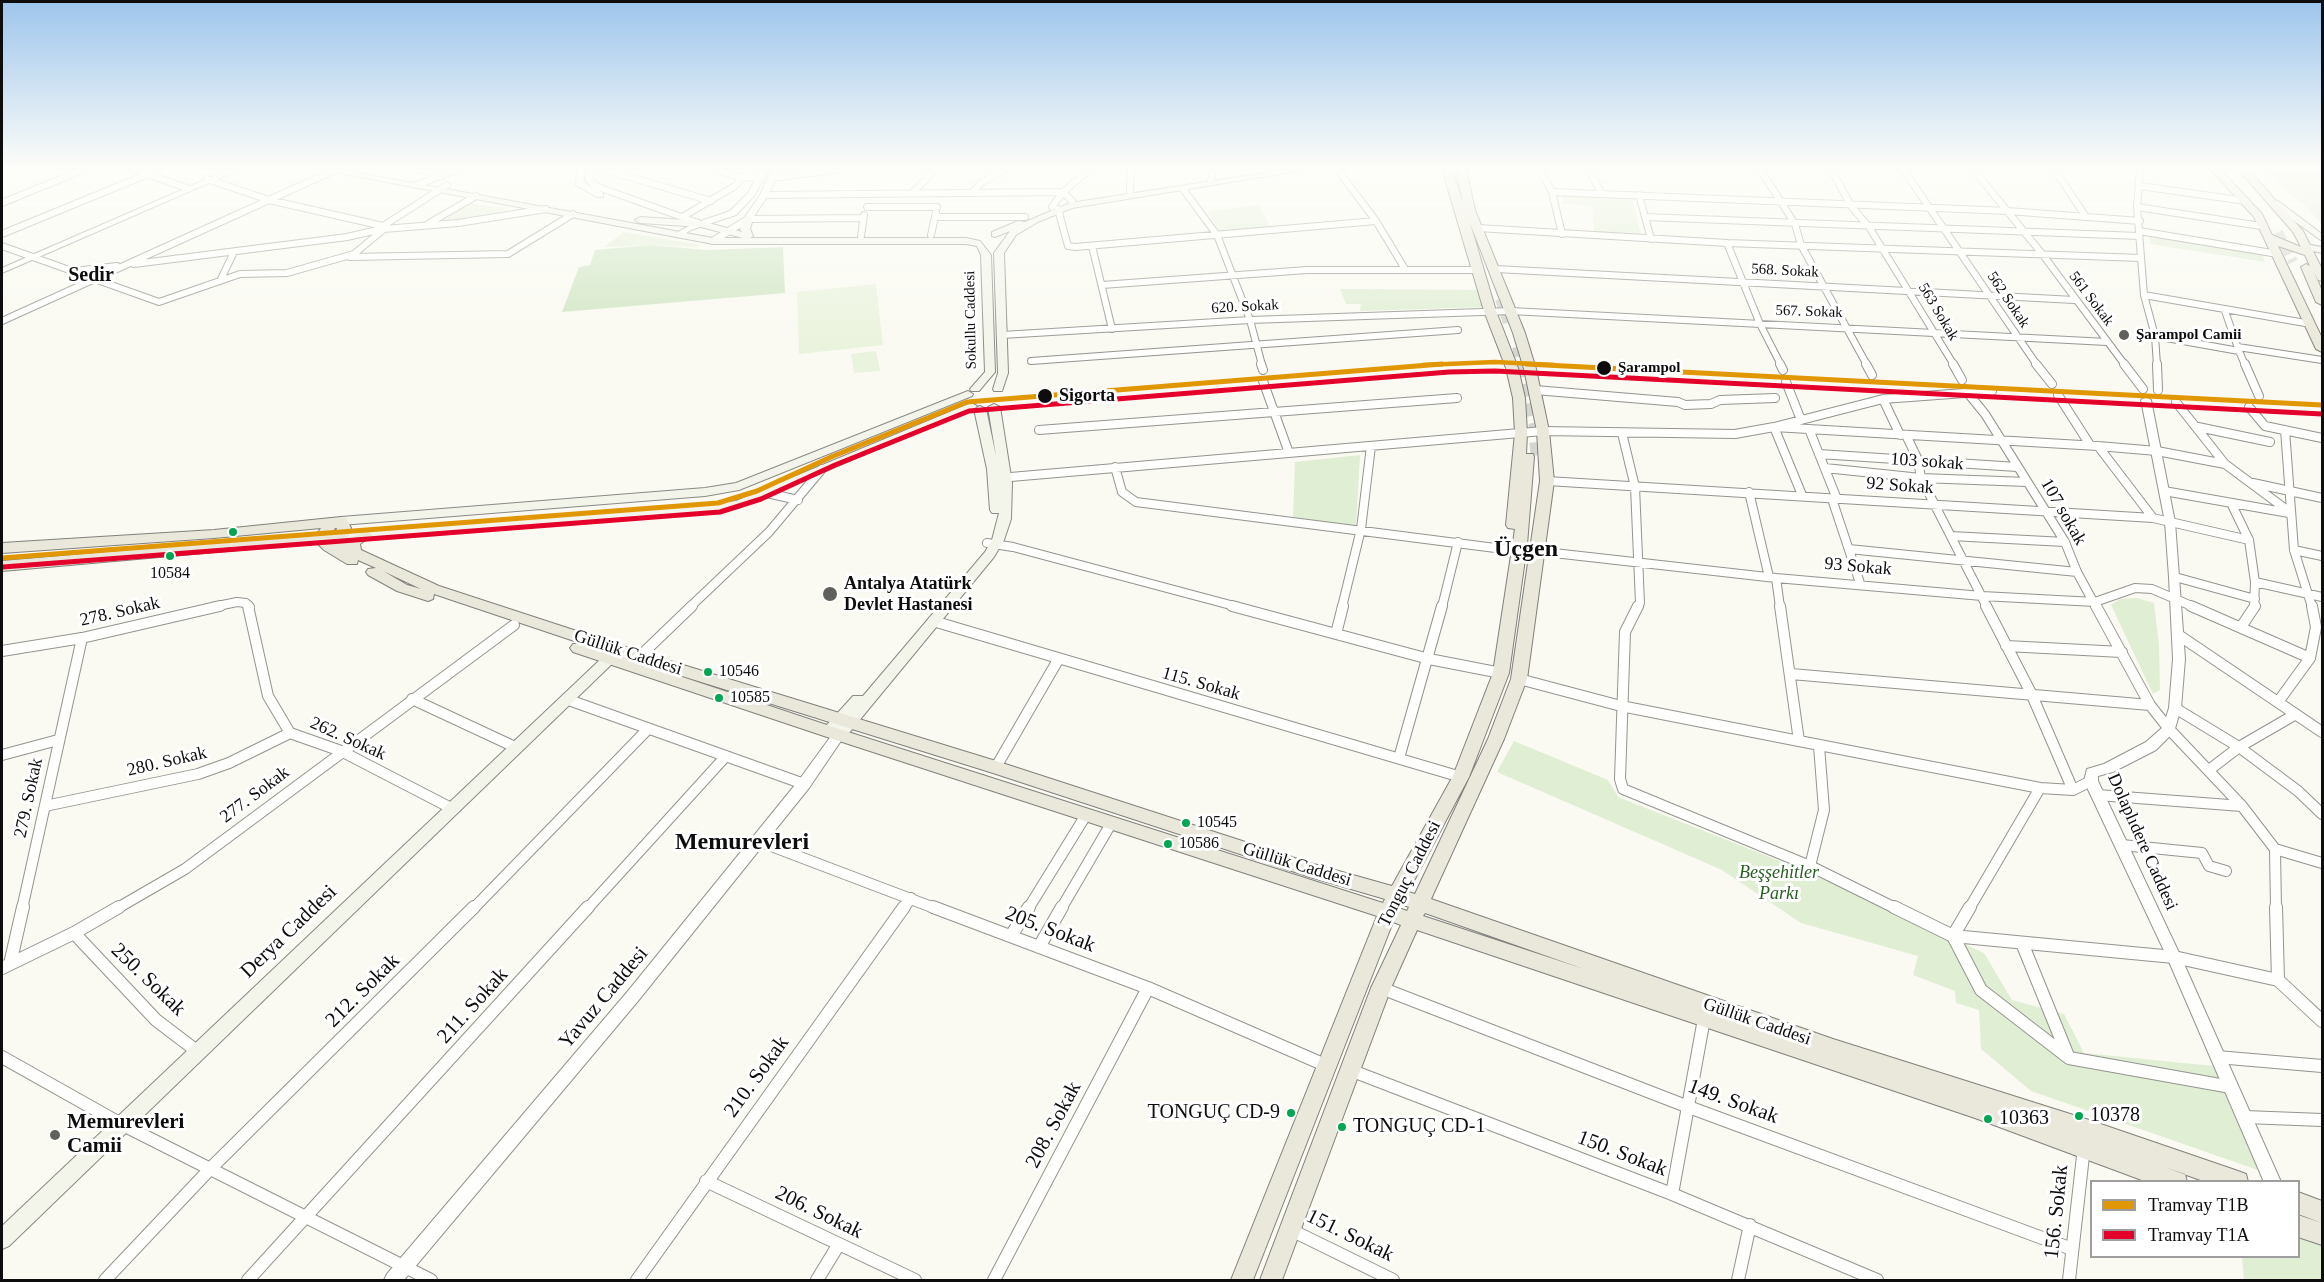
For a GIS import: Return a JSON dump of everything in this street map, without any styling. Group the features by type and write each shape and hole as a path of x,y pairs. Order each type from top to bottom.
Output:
{"main road":[{"path":"643,229 713,241 966,241 991,248 1005,243 1022,229"},
{"path":"717,229 748,236 984,235 996,234 1008,229"},
{"path":"745,229 748,236"},
{"path":"1469,229 1478,270 1495,303"},
{"path":"1471,229 1495,303"},
{"path":"2267,229 2292,249"},
{"path":"2268,229 2278,254 2317,325"},
{"path":"2269,232 2289,241 2295,241 2295,234 2290,229"},
{"path":"2292,229 2307,250 2322,302"},
{"path":"2310,229 2322,238"},
{"path":"1476,230 1496,268 1514,347"},
{"path":"1476,230 1512,368 1521,416 1521,433 1547,481 1535,556"},
{"path":"996,234 1005,237 1005,243"},
{"path":"979,245 979,238 984,235"},
{"name":"Sokullu Caddesi","path":"840,727 933,621 992,543 1005,519 1000,478 1000,399 1003,373 999,253 1005,243"},
{"name":"Sokullu Caddesi","path":"979,245 986,255 990,372 973,399 1000,478"},
{"path":"2278,254 2292,249 2322,250"},
{"path":"2311,261 2322,278"},
{"path":"2311,261 2317,325 2322,349"},
{"path":"1507,319 1535,390 1543,431 1532,456"},
{"path":"2,566 321,538 703,509 738,504 822,469 973,399 987,387 1000,399"},
{"path":"2,548 214,534 341,521 705,492 739,486 973,399 1000,399"},
{"name":"Tonguç Caddesi","path":"1270,1281 1381,988 1496,739 1519,679 1535,556 1529,547 1532,456"},
{"name":"Tonguç Caddesi","path":"1242,1281 1325,1065 1392,904 1461,777 1501,674 1514,556 1532,456"},
{"path":"341,521 344,528 341,537 349,555"},
{"path":"321,538 330,525 341,521"},
{"path":"349,555 354,541 366,535"},
{"path":"321,538 349,555"},
{"name":"Sokullu Caddesi","path":"840,727 978,557 992,543"},
{"path":"237,545 244,551 312,548 349,555"},
{"name":"Güllük Caddesi","path":"349,555 402,588 609,659 840,727 996,767 1310,870 1416,914 1704,1019 1976,1108 2172,1180"},
{"name":"Güllük Caddesi","path":"349,555 434,589 639,657 1086,814 1392,904"},
{"name":"Derya Caddesi","path":"2,1239 609,659"},
{"name":"Güllük Caddesi","path":"1416,914 2086,1129 2232,1180"},
{"path":"2300,1204 2322,1212"},
{"path":"2300,1227 2322,1234"}],"street":[{"path":"2,269 94,229"},
{"path":"2,321 206,229"},
{"path":"71,271 347,237 377,229"},
{"path":"2,246 159,302 240,274 287,273 354,254 382,229"},
{"path":"344,257 508,254 549,229"},
{"path":"658,232 661,229"},
{"path":"682,236 684,230 687,229"},
{"path":"713,241 732,229"},
{"path":"861,236 862,229"},
{"path":"931,235 932,229"},
{"path":"1062,229 1068,246 1092,246 1287,229"},
{"path":"1212,229 1217,235 1250,320 1263,370"},
{"path":"1381,229 1405,269"},
{"path":"1561,229 1562,234"},
{"path":"1648,229 1651,239"},
{"path":"1796,229 1801,246 1872,375"},
{"name":"563 Sokak","path":"1871,229 1935,331 1962,380"},
{"path":"1923,229 2139,234 2278,254"},
{"name":"561 Sokak","path":"2022,229 2144,395"},
{"path":"2139,229 2144,295 2155,336 2158,390"},
{"path":"2252,229 2269,232"},
{"path":"1476,230 1727,243 2141,258"},
{"name":"562 Sokak","path":"1945,230 2017,339 2052,384"},
{"path":"1727,243 1760,324 1783,370"},
{"path":"1092,246 1112,329"},
{"path":"220,281 234,252"},
{"name":"568. Sokak","path":"1496,268 1824,287 1908,289 2074,300"},
{"path":"1102,285 1232,274 1405,269 1478,270"},
{"path":"2144,295 2225,311 2317,325"},
{"name":"620. Sokak","path":"1002,335 1495,303 1507,319"},
{"path":"2225,311 2238,349 2259,396"},
{"name":"567. Sokak","path":"1507,319 1847,326 2017,339 2107,342"},
{"path":"1031,361 1458,330"},
{"path":"2155,336 2322,360"},
{"path":"1263,381 1289,453"},
{"path":"1786,382 1801,420"},
{"path":"1535,390 1678,402 1685,405 1711,404 1720,400 1775,399"},
{"path":"1000,478 1543,431 1735,434 1774,427 1883,399 1992,391"},
{"name":"107 sokak","path":"1967,393 1985,414 2065,542 2077,572 2150,705 2169,729 2242,806 2275,849"},
{"path":"2058,395 2094,446 2154,518"},
{"path":"2144,395 2170,522 2175,577 2174,597 2179,659 2175,708 2169,729"},
{"path":"1039,430 1275,414 1457,398"},
{"path":"1883,399 1918,460 1921,478 2031,693 2073,789"},
{"path":"2175,402 2198,427 2225,464 2291,513"},
{"path":"2249,407 2265,426 2322,438"},
{"path":"1774,427 2157,451 2225,464"},
{"path":"1774,427 1802,495"},
{"path":"2198,427 2270,442"},
{"path":"1809,429 1825,468 1860,583"},
{"path":"2278,702 2310,658 2316,627 2309,594 2294,549 2285,430"},
{"path":"1622,433 1635,487 1640,563 1640,603 1625,632 1620,779 1623,789 1810,866 1953,936 2174,957 2278,980 2322,1021"},
{"path":"1336,634 1361,530 1371,446"},
{"path":"1819,454 2017,467"},
{"path":"1115,467 1122,492 1136,502 1458,542 1514,556"},
{"name":"103 sokak","path":"1825,468 1921,478 2027,483"},
{"path":"639,657 770,532 822,469"},
{"name":"92 Sokak","path":"1547,481 2154,518 2249,540"},
{"path":"2247,482 2322,498"},
{"path":"2164,491 2232,505 2291,513"},
{"path":"1749,492 1773,577 1791,674 1799,741"},
{"path":"767,493 798,500"},
{"path":"2232,505 2249,540 2255,582 2255,606 2241,627"},
{"path":"1951,536 2065,542"},
{"path":"1399,758 1429,659 1458,542"},
{"path":"992,543 1429,659 1501,674"},
{"path":"1849,549 2077,572"},
{"path":"2294,549 2322,556"},
{"name":"93 Sokak","path":"1535,556 1640,563 1982,596 2095,602 2135,588 2152,589 2310,658"},
{"path":"2175,577 2255,599"},
{"path":"2255,582 2322,597"},
{"name":"278. Sokak","path":"2,651 82,638 237,602 246,603"},
{"name":"262. Sokak","path":"246,603 250,608 268,696 290,733 341,751 451,808"},
{"name":"115. Sokak","path":"933,621 1058,660 1461,777"},
{"name":"277. Sokak","path":"6,966 74,933 185,869 341,751 514,625"},
{"path":"2177,634 2322,732"},
{"name":"279. Sokak","path":"6,966 45,806 82,638"},
{"path":"2006,646 2122,652"},
{"path":"996,767 1058,660"},
{"path":"1791,674 2150,705"},
{"path":"1519,679 1621,706 2040,788 2073,789 2091,782"},
{"path":"412,699 515,747"},
{"path":"566,699 804,784"},
{"path":"2175,708 2239,747 2298,791 2322,814"},
{"path":"2209,770 2239,747 2296,714"},
{"name":"Yavuz Caddesi","path":"393,1281 633,996 804,784 840,727"},
{"name":"212. Sokak","path":"105,1281 211,1168 520,862 648,729"},
{"name":"Dolaplıdere Caddesi","path":"2169,729 2151,746 2108,768 2092,773 2091,782 2174,957 2272,1180"},
{"name":"280. Sokak","path":"45,806 198,774 229,763 290,733"},
{"path":"2,755 58,740"},
{"path":"1810,866 1824,810 1819,746"},
{"name":"211. Sokak","path":"248,1281 726,756"},
{"path":"1953,936 2040,788"},
{"path":"2098,795 2242,806"},
{"path":"1011,936 1086,814"},
{"path":"1039,947 1112,822"},
{"name":"205. Sokak","path":"758,841 1148,988 1325,1065"},
{"path":"2122,845 2202,853 2209,866 2226,871"},
{"path":"2278,980 2275,849 2322,863"},
{"name":"210. Sokak","path":"637,1281 706,1180 910,898"},
{"name":"250. Sokak","path":"74,933 156,1020 198,1052"},
{"path":"1953,936 1981,990 2069,1058 2231,1087"},
{"path":"2022,943 2069,1058"},
{"name":"208. Sokak","path":"994,1281 1148,988"},
{"name":"149. Sokak","path":"1381,988 1686,1106 2072,1249"},
{"path":"1672,1194 1686,1106 1704,1019"},
{"path":"2,1056 121,1124 431,1281"},
{"path":"2217,1057 2322,1066"},
{"name":"150. Sokak","path":"1350,1071 1750,1225 1877,1281"},
{"path":"2245,1117 2322,1120"},
{"name":"156. Sokak","path":"2069,1281 2084,1148"},
{"name":"206. Sokak","path":"706,1180 915,1281"},
{"path":"1738,1281 1750,1225"},
{"name":"151. Sokak","path":"1289,1229 1393,1281"},
{"path":"817,1281 839,1244"}],"green space":[{"path":"1218,229 1263,229 1221,233"},
{"path":"1594,229 1640,229 1641,234 1594,232"},
{"path":"624,232 701,245 697,247 650,245 604,247"},
{"path":"2149,235 2262,253 2265,262 2150,244"},
{"path":"650,245 707,250 783,247 785,293 562,312 579,267 590,265 595,250"},
{"path":"876,284 883,345 799,354 797,292"},
{"path":"1340,289 1481,290 1487,307 1360,311 1361,304 1346,304"},
{"path":"876,351 880,371 854,373 851,354"},
{"path":"1360,455 1356,526 1293,517 1295,462"},
{"path":"2137,598 2154,603 2159,645 2160,690 2153,694 2111,605 2120,599"},
{"name":"Beşşehitler Parkı","path":"1514,741 1608,780 1618,797 1805,871 1984,953 2012,1000 2064,1014 2084,1053 2213,1066 2258,1170 2031,1091 1981,1049 1979,1010 1956,1003 1955,991 1913,975 1918,956 1801,923 1722,870 1497,772"},
{"path":"2300,1237 2322,1246 2322,1280 2244,1280 2242,1258 2300,1258"}],"tunnel":[{"path":"2278,232 2293,262"},
{"path":"1500,299 1508,323"},
{"path":"1517,347 1521,365"},
{"path":"1521,364 1535,424 1537,458"}],"tram line":[{"name":"T1B","path":"2,558 718,503 757,491 831,457 967,402 1449,363 1495,362 2322,405"},
{"name":"T1A","path":"3,567 720,512 761,499 835,465 969,411 1449,372 1495,371 2322,414"}],"place":[{"name":"Şarampol Camii","path":"2124,335"},
{"name":"Şarampol","path":"1604,368"},
{"name":"Sigorta","path":"1045,396"},
{"name":"10584","path":"170,556"},
{"name":"Antalya Atatürk Devlet Hastanesi","path":"830,594"},
{"name":"10546","path":"708,672"},
{"name":"10585","path":"719,698"},
{"name":"10545","path":"1186,823"},
{"name":"10586","path":"1168,844"},
{"name":"TONGUÇ CD-9","path":"1291,1113"},
{"name":"10378","path":"2079,1116"},
{"name":"10363","path":"1988,1119"},
{"name":"TONGUÇ CD-1","path":"1342,1127"},
{"name":"Memurevleri Camii","path":"55,1135"}],"district":[{"name":"Sedir","path":"91,276"},
{"name":"Üçgen","path":"1526,550"},
{"name":"Memurevleri","path":"742,843"}]}
